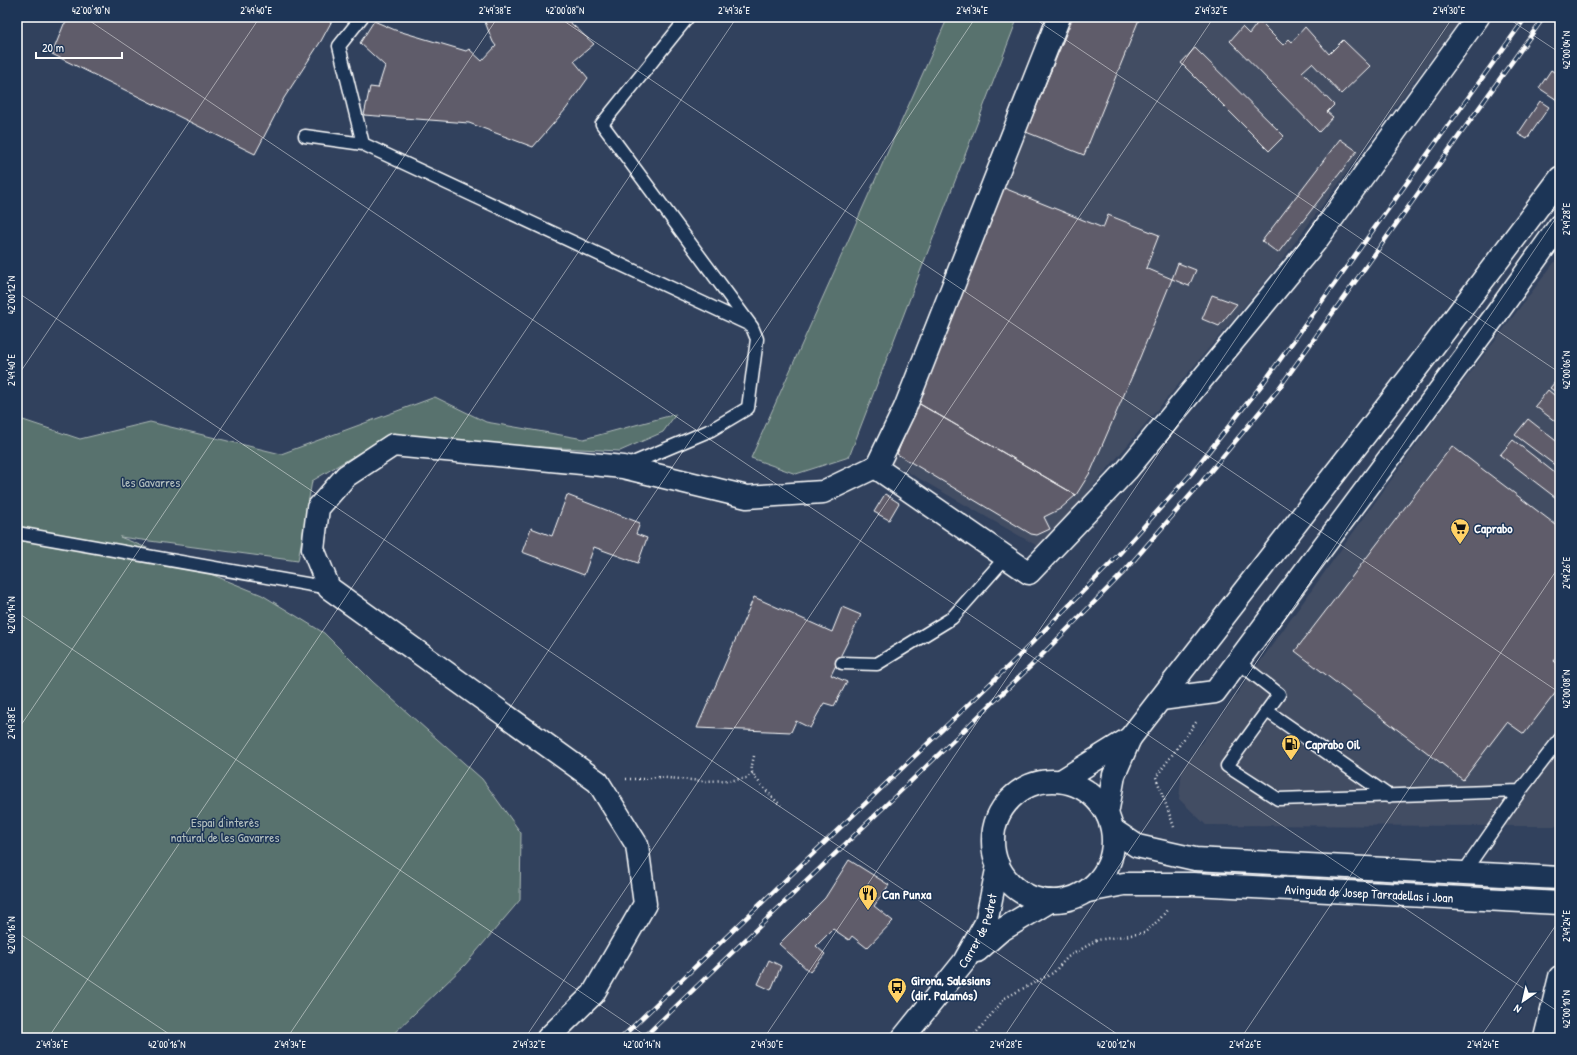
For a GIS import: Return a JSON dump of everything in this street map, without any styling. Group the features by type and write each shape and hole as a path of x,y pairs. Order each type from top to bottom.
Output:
{"street":[{"path":"548,1038 592,994 645,904 637,846 598,782 329,588 313,549 318,508 346,476 393,445 623,467 747,497 823,492 877,466 905,408 1059,17"},
{"path":"877,466 881,471 1029,573 1127,470 1316,241 1478,17"},
{"path":"1110,822 1097,800 1090,793 1076,785 1061,781 1050,781 1030,785 1012,797 1005,805 997,819 993,834 993,845 998,865 1007,879 1019,890 1034,898 1050,901 1070,899 1088,891 1098,882 1106,870 1111,858 1113,844 1110,822 1114,775 1130,738 1418,366 1560,178"},
{"path":"1161,699 1215,692 1560,225"},
{"path":"1061,781 1130,738"},
{"name":"Avinguda de Josep Tarradellas i Joan","path":"1110,822 1137,846 1195,859 1560,878"},
{"name":"Carrer de Pedret","path":"964,962 986,923 998,865"},
{"name":"Avinguda de Josep Tarradellas i Joan","path":"1088,891 1124,884 1193,884 1560,903"},
{"name":"Carrer de Pedret","path":"964,962 1000,931 1050,901"},
{"path":"903,1038 964,962"},
{"path":"1545,1038 1560,977"}],"lane":[{"path":"362,17 339,46 363,144"},
{"path":"623,467 711,430 748,408 757,339 752,327 602,124 688,17"},
{"path":"305,136 363,144 746,322 752,327"},
{"path":"17,533 329,588"},
{"path":"842,663 877,664 952,618 1006,557"},
{"path":"1238,662 1279,694 1227,766 1278,799 1520,790"},
{"path":"1267,711 1389,796"},
{"path":"1463,873 1520,790 1560,739"}],"path":[{"path":"1180,855 1182,848 1156,777 1197,721"},
{"path":"754,756 752,769 753,773 767,792 781,805"},
{"path":"598,782 613,778 646,779 656,777 703,781 734,780 747,778 753,773"},
{"path":"972,1038 1005,998 1053,973 1068,957 1097,940 1144,933 1160,919 1179,894 1179,885"}],"shaded area":[{"path":"1069,17 1462,17 1273,272 1041,548 890,462"},
{"path":"1560,255 1560,826 1206,825 1179,799 1182,770 1438,415"}],"green space":[{"path":"948,17 1018,17 849,457 796,474 751,458"},
{"name":"Espai d'interès natural de les Gavarres","path":"435,397 486,422 584,439 676,414 663,432 620,451 382,439 312,481 298,561 120,537 262,595 324,633 373,682 482,779 521,833 520,900 465,965 389,1038 17,1038 17,418 80,439 150,422 281,454"}],"building":[{"path":"74,17 334,17 321,41 284,98 255,154 52,54 64,24"},
{"path":"483,17 564,17 594,44 574,61 588,78 566,109 533,147 469,123 364,115 370,87 378,88 385,66 360,43 374,21 395,30 466,51 469,49 482,61 496,46"},
{"path":"1073,17 1140,17 1084,155 1026,132"},
{"path":"1259,21 1283,45 1289,39 1292,42 1305,27 1329,54 1343,40 1370,66 1341,94 1312,63 1302,72 1334,105 1327,112 1333,117 1319,132 1230,41 1242,27 1249,34"},
{"path":"1195,48 1284,136 1269,151 1181,63"},
{"path":"1551,70 1560,76 1560,102 1539,88"},
{"path":"1540,101 1549,107 1527,139 1518,134"},
{"path":"1340,139 1357,151 1278,253 1262,241"},
{"path":"1004,188 1103,228 1108,215 1159,235 1146,268 1172,279 1091,471 1076,495 918,403"},
{"path":"1178,263 1196,270 1189,286 1172,279"},
{"path":"1212,295 1237,304 1219,326 1202,319"},
{"path":"1560,376 1560,395 1550,388"},
{"path":"1548,390 1560,400 1560,425 1535,406"},
{"path":"918,403 1076,495 1060,509 1044,517 1050,529 1037,535 1031,534 897,454"},
{"path":"1528,419 1560,444 1560,469 1515,435"},
{"path":"1513,440 1560,477 1560,501 1500,455"},
{"path":"1452,446 1560,528 1560,653 1554,661 1560,666 1560,687 1524,734 1507,722 1463,780 1295,651"},
{"path":"885,494 899,503 889,520 874,512"},
{"path":"567,495 640,523 636,534 647,538 638,563 594,547 584,575 522,552 531,528 552,536"},
{"path":"754,597 832,632 842,607 861,615 831,675 847,682 834,706 824,703 810,728 796,721 791,732 697,728"},
{"path":"849,860 889,885 874,906 893,921 867,948 852,936 849,940 833,929 816,946 825,954 810,972 779,944 825,898"},
{"path":"769,960 781,966 771,990 758,984"}],"railway":[{"path":"621,1038 1019,656 1111,563 1190,475 1264,382 1526,17"},
{"path":"643,1038 1030,667 1122,574 1200,484 1277,391 1544,17"}],"place":[{"name":"Caprabo","path":"1460,545"},
{"name":"Caprabo Oil","path":"1291,761"},
{"name":"Can Punxa","path":"868,911"},
{"name":"Girona, Salesians (dir. Palamós)","path":"897,1004"}],"park label":[{"name":"les Gavarres","path":"151,482"}]}
